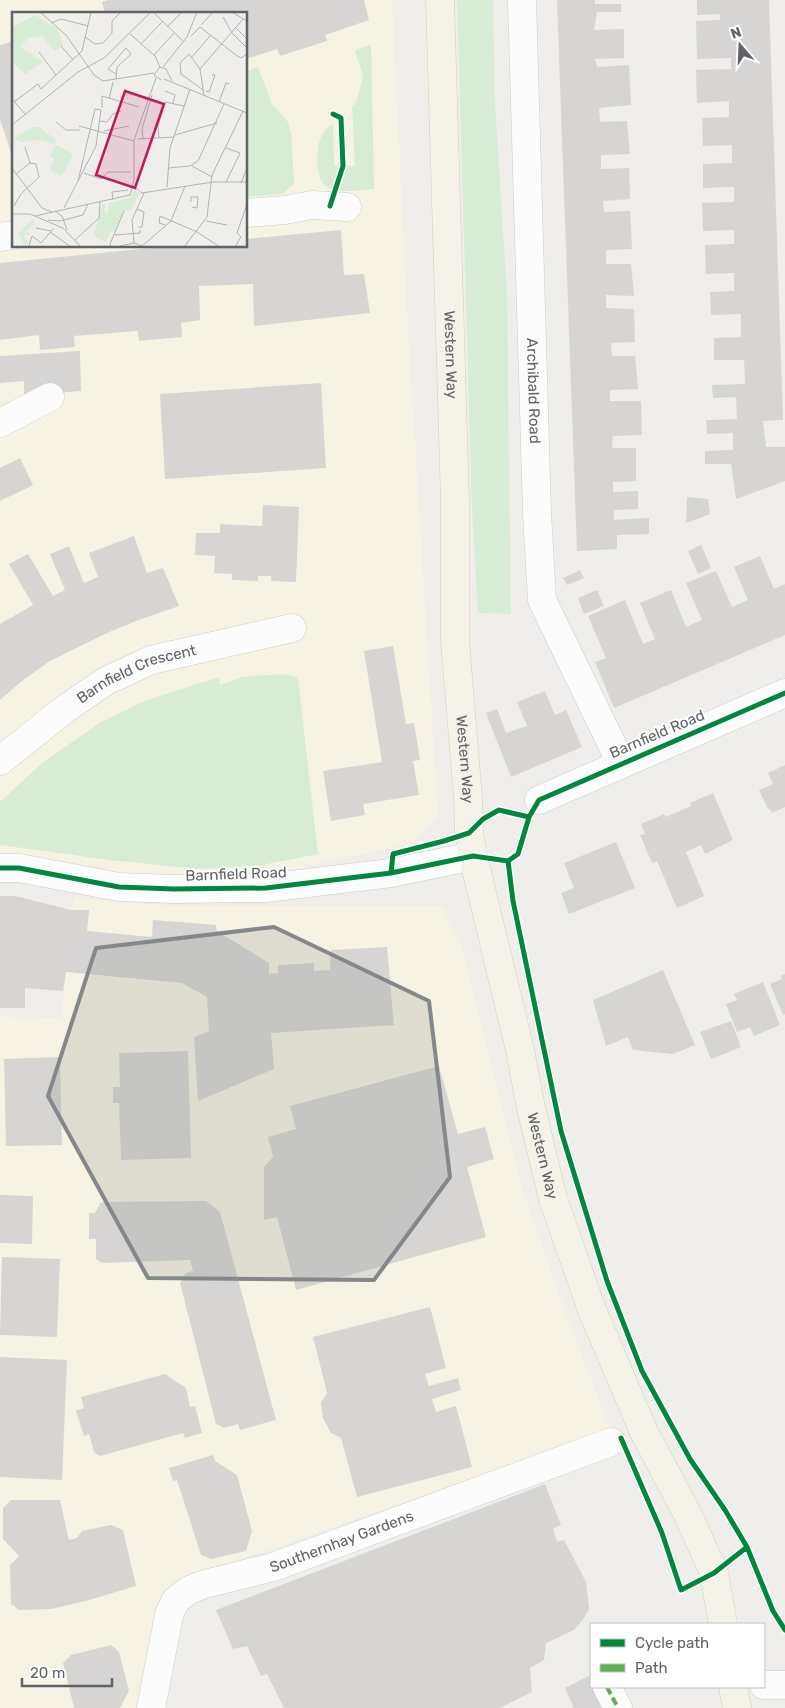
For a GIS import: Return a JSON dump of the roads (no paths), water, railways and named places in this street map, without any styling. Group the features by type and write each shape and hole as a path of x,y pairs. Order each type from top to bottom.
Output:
{"main road":[{"name":"Western Way","path":"440,0 454,464 455,641 472,856 520,1050 531,1108 553,1199 592,1310 644,1432 688,1515 714,1573 722,1623"}],"street":[{"name":"Archibald Road","path":"522,0 537,513 542,600 620,763"},
{"path":"248,213 285,210 312,204 348,207"},
{"path":"0,423 50,397"},
{"name":"Barnfield Crescent","path":"0,761 66,709 106,681 151,660 292,628"},
{"name":"Barnfield Road","path":"539,800 620,763 785,694"},
{"name":"Barnfield Road","path":"0,868 20,868 119,887 174,889 266,888 391,873 472,856"},
{"name":"Southernhay Gardens","path":"151,1708 169,1615 175,1601 189,1590 205,1584 273,1567 611,1442"},
{"path":"765,1685 785,1685"},
{"path":"608,1688 618,1708"}]}
